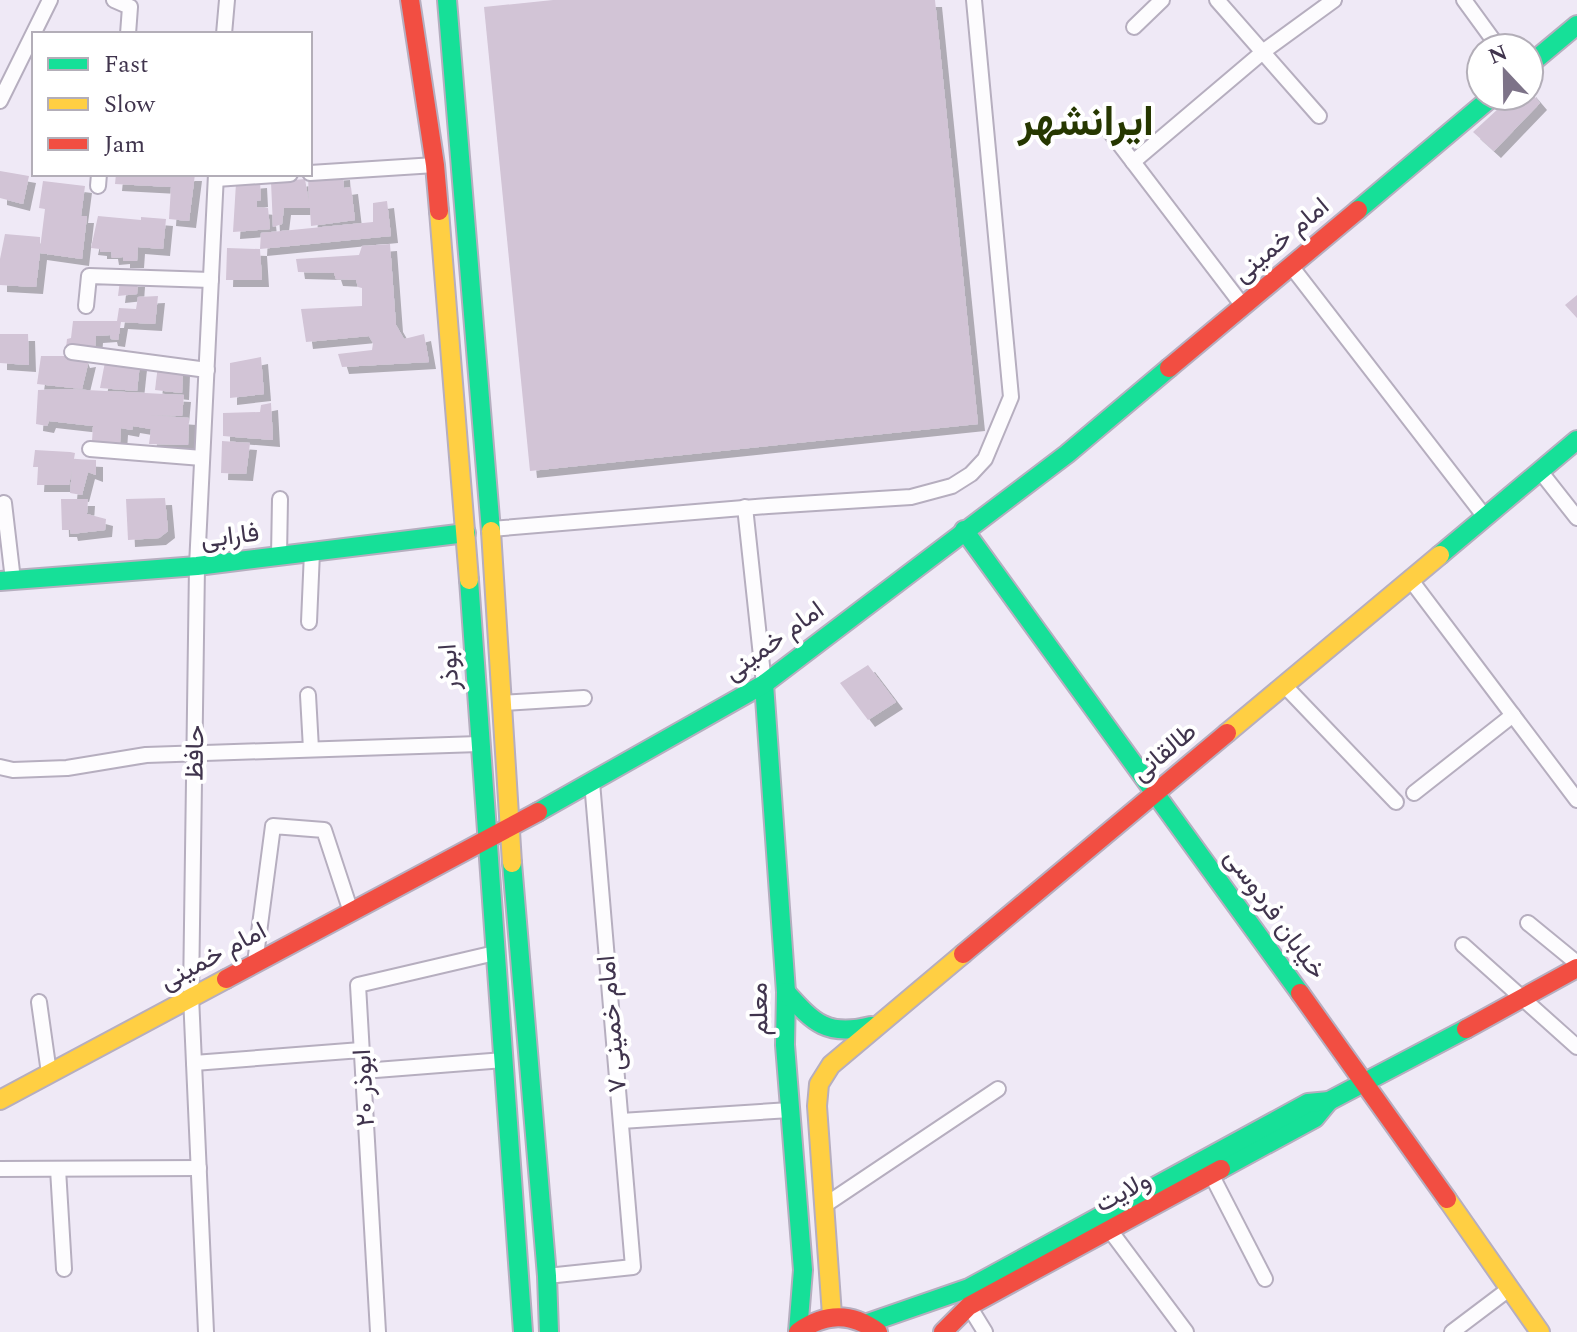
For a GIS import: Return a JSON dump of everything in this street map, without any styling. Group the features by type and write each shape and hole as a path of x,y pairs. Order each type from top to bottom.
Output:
{"main road":[{"name":"ابوذر","path":"410,0 435,165 466,533 523,1332"},
{"name":"ابوذر","path":"447,0 491,529 509,828 547,1276 549,1332"},
{"path":"1545,52 1577,25"},
{"name":"امام خمینی","path":"0,1100 486,841 764,684 1067,454 1474,112"},
{"name":"طالقانی","path":"825,1205 818,1122 819,1084 831,1065 1577,440"},
{"name":"خیابان فردوسی","path":"964,530 1366,1083 1540,1332"},
{"name":"فارابی","path":"7,581 197,566 466,533"},
{"name":"معلم","path":"764,684 786,992 785,1045 803,1270 798,1332"},
{"name":"ولایت","path":"943,1332 969,1297 1308,1103 1329,1101 1366,1083 1577,966"},
{"path":"786,992 813,1021 830,1030 847,1034 878,1024"},
{"name":"ولایت","path":"969,1297 1109,1229 1315,1118 1329,1101"},
{"path":"825,1205 832,1315"},
{"path":"798,1332 811,1321 832,1315 852,1316 873,1328 969,1297"}],"street":[{"path":"34,32 50,0"},
{"path":"114,0 130,7 128,32"},
{"path":"224,32 227,0"},
{"path":"491,529 745,507 911,497 952,486 971,474 985,459 1011,397 974,0"},
{"path":"1134,27 1162,0"},
{"path":"1217,0 1319,116"},
{"path":"1133,162 1264,51 1334,0"},
{"path":"1464,0 1487,32"},
{"path":"0,101 32,36"},
{"path":"1108,129 1243,306"},
{"path":"312,173 435,165"},
{"name":"حافظ","path":"206,1332 191,996 197,566 216,176"},
{"path":"1291,266 1485,517"},
{"path":"86,306 89,276 211,280"},
{"path":"72,352 207,370"},
{"path":"90,449 202,458"},
{"path":"1540,471 1577,518"},
{"path":"279,556 280,499"},
{"path":"4,503 7,581"},
{"path":"745,507 764,684"},
{"path":"309,622 312,552"},
{"path":"1410,579 1575,793"},
{"path":"1284,685 1396,802"},
{"path":"308,695 311,749"},
{"path":"502,703 584,698"},
{"path":"1414,793 1513,715"},
{"path":"0,767 13,770 67,768 146,755 479,744"},
{"name":"امام خمینی ۷","path":"547,1276 633,1267 592,782"},
{"path":"255,963 273,826 324,830 351,912"},
{"path":"1528,923 1577,966"},
{"path":"1463,945 1577,1047"},
{"name":"ابوذر ۲۰","path":"378,1332 358,985 495,953"},
{"path":"39,1002 49,1073"},
{"path":"194,1063 361,1050"},
{"path":"363,1071 504,1060"},
{"path":"825,1205 998,1089"},
{"path":"621,1121 790,1110"},
{"path":"0,1169 199,1168"},
{"path":"58,1169 64,1269"},
{"path":"1211,1174 1265,1279"},
{"path":"1109,1229 1186,1332"},
{"path":"1452,1332 1509,1289"},
{"path":"969,1297 985,1332"}],"building":[{"path":"553,0 935,0 978,424 530,471 484,7"},
{"path":"1495,112 1531,112 1494,151 1473,132"},
{"path":"0,171 29,176 23,204 0,198"},
{"path":"343,173 344,188 351,187 355,220 311,226 310,208 284,208 282,224 273,227 271,182 305,179 309,203 308,176"},
{"path":"116,176 195,176 189,221 169,219 171,187 115,184"},
{"path":"43,181 85,186 81,216 87,216 82,259 40,253 36,287 0,285 0,259 5,234 40,237 40,249 45,209 39,208"},
{"path":"260,181 261,200 257,201 257,207 268,208 270,229 233,232 236,183"},
{"path":"387,201 391,236 260,249 261,233 373,222 373,203"},
{"path":"98,216 166,219 163,249 138,247 137,261 123,261 123,257 112,258 111,252 91,248"},
{"path":"390,244 396,325 404,339 424,334 429,362 342,367 338,354 372,350 373,343 369,336 306,342 301,309 362,306 362,288 358,287 356,280 336,279 334,273 298,272 296,259 359,255 362,246"},
{"path":"227,248 260,249 262,280 226,280"},
{"path":"120,280 138,280 137,294 118,296"},
{"path":"1577,295 1577,318 1565,305"},
{"path":"158,296 155,324 121,322 118,340 111,339 110,335 96,336 95,348 66,348 73,321 117,321 119,308 136,309 138,297"},
{"path":"0,334 28,334 29,365 0,363"},
{"path":"41,356 81,356 83,361 89,360 82,389 37,384"},
{"path":"261,357 264,394 230,398 230,363"},
{"path":"105,362 140,363 137,391 100,388"},
{"path":"158,365 183,368 182,393 155,390"},
{"path":"38,390 184,395 182,416 150,415 189,418 188,445 149,444 151,429 133,426 132,430 121,428 120,443 92,441 93,426 49,421 47,426 36,424"},
{"path":"271,403 273,440 223,436 223,413 260,412 261,405"},
{"path":"222,441 250,443 246,474 221,473"},
{"path":"35,450 70,452 75,453 74,459 96,460 96,475 88,472 82,495 70,493 72,470 69,485 37,485 38,467 33,467"},
{"path":"165,498 168,531 159,538 128,540 126,499"},
{"path":"61,499 88,499 87,514 106,519 105,530 71,534 70,530 62,530"},
{"path":"868,665 896,702 868,720 840,683"}],"traffic: fast":[{"path":"447,0 491,531"},
{"path":"1545,52 1577,25"},
{"path":"1358,210 1474,112"},
{"path":"538,812 764,684 1067,454 1169,368"},
{"path":"1440,555 1577,440"},
{"path":"964,530 1300,993"},
{"path":"0,581 197,566 466,533"},
{"path":"469,580 523,1332"},
{"path":"764,684 786,992 785,1045 803,1270 798,1332"},
{"path":"512,863 547,1276 549,1332"},
{"path":"786,992 822,1025 843,1030 871,1026"},
{"path":"868,1323 969,1288 1308,1103 1329,1101 1466,1029"},
{"path":"1221,1169 1315,1118 1329,1101"}],"traffic: slow":[{"path":"439,211 469,580"},
{"path":"491,531 512,863"},
{"path":"1227,733 1440,555"},
{"path":"832,1315 817,1106 819,1084 831,1065 963,954"},
{"path":"0,1100 226,979"},
{"path":"1447,1199 1540,1332"}],"traffic: jam":[{"path":"410,0 439,211"},
{"path":"1169,368 1358,210"},
{"path":"963,954 1227,733"},
{"path":"226,979 538,812"},
{"path":"1466,1029 1577,968"},
{"path":"1300,993 1447,1199"},
{"path":"943,1332 969,1306 1221,1169"},
{"path":"798,1332 818,1321 838,1317 858,1321 878,1332"}],"district":[{"name":"ایرانشهر","path":"1086,122"}]}
